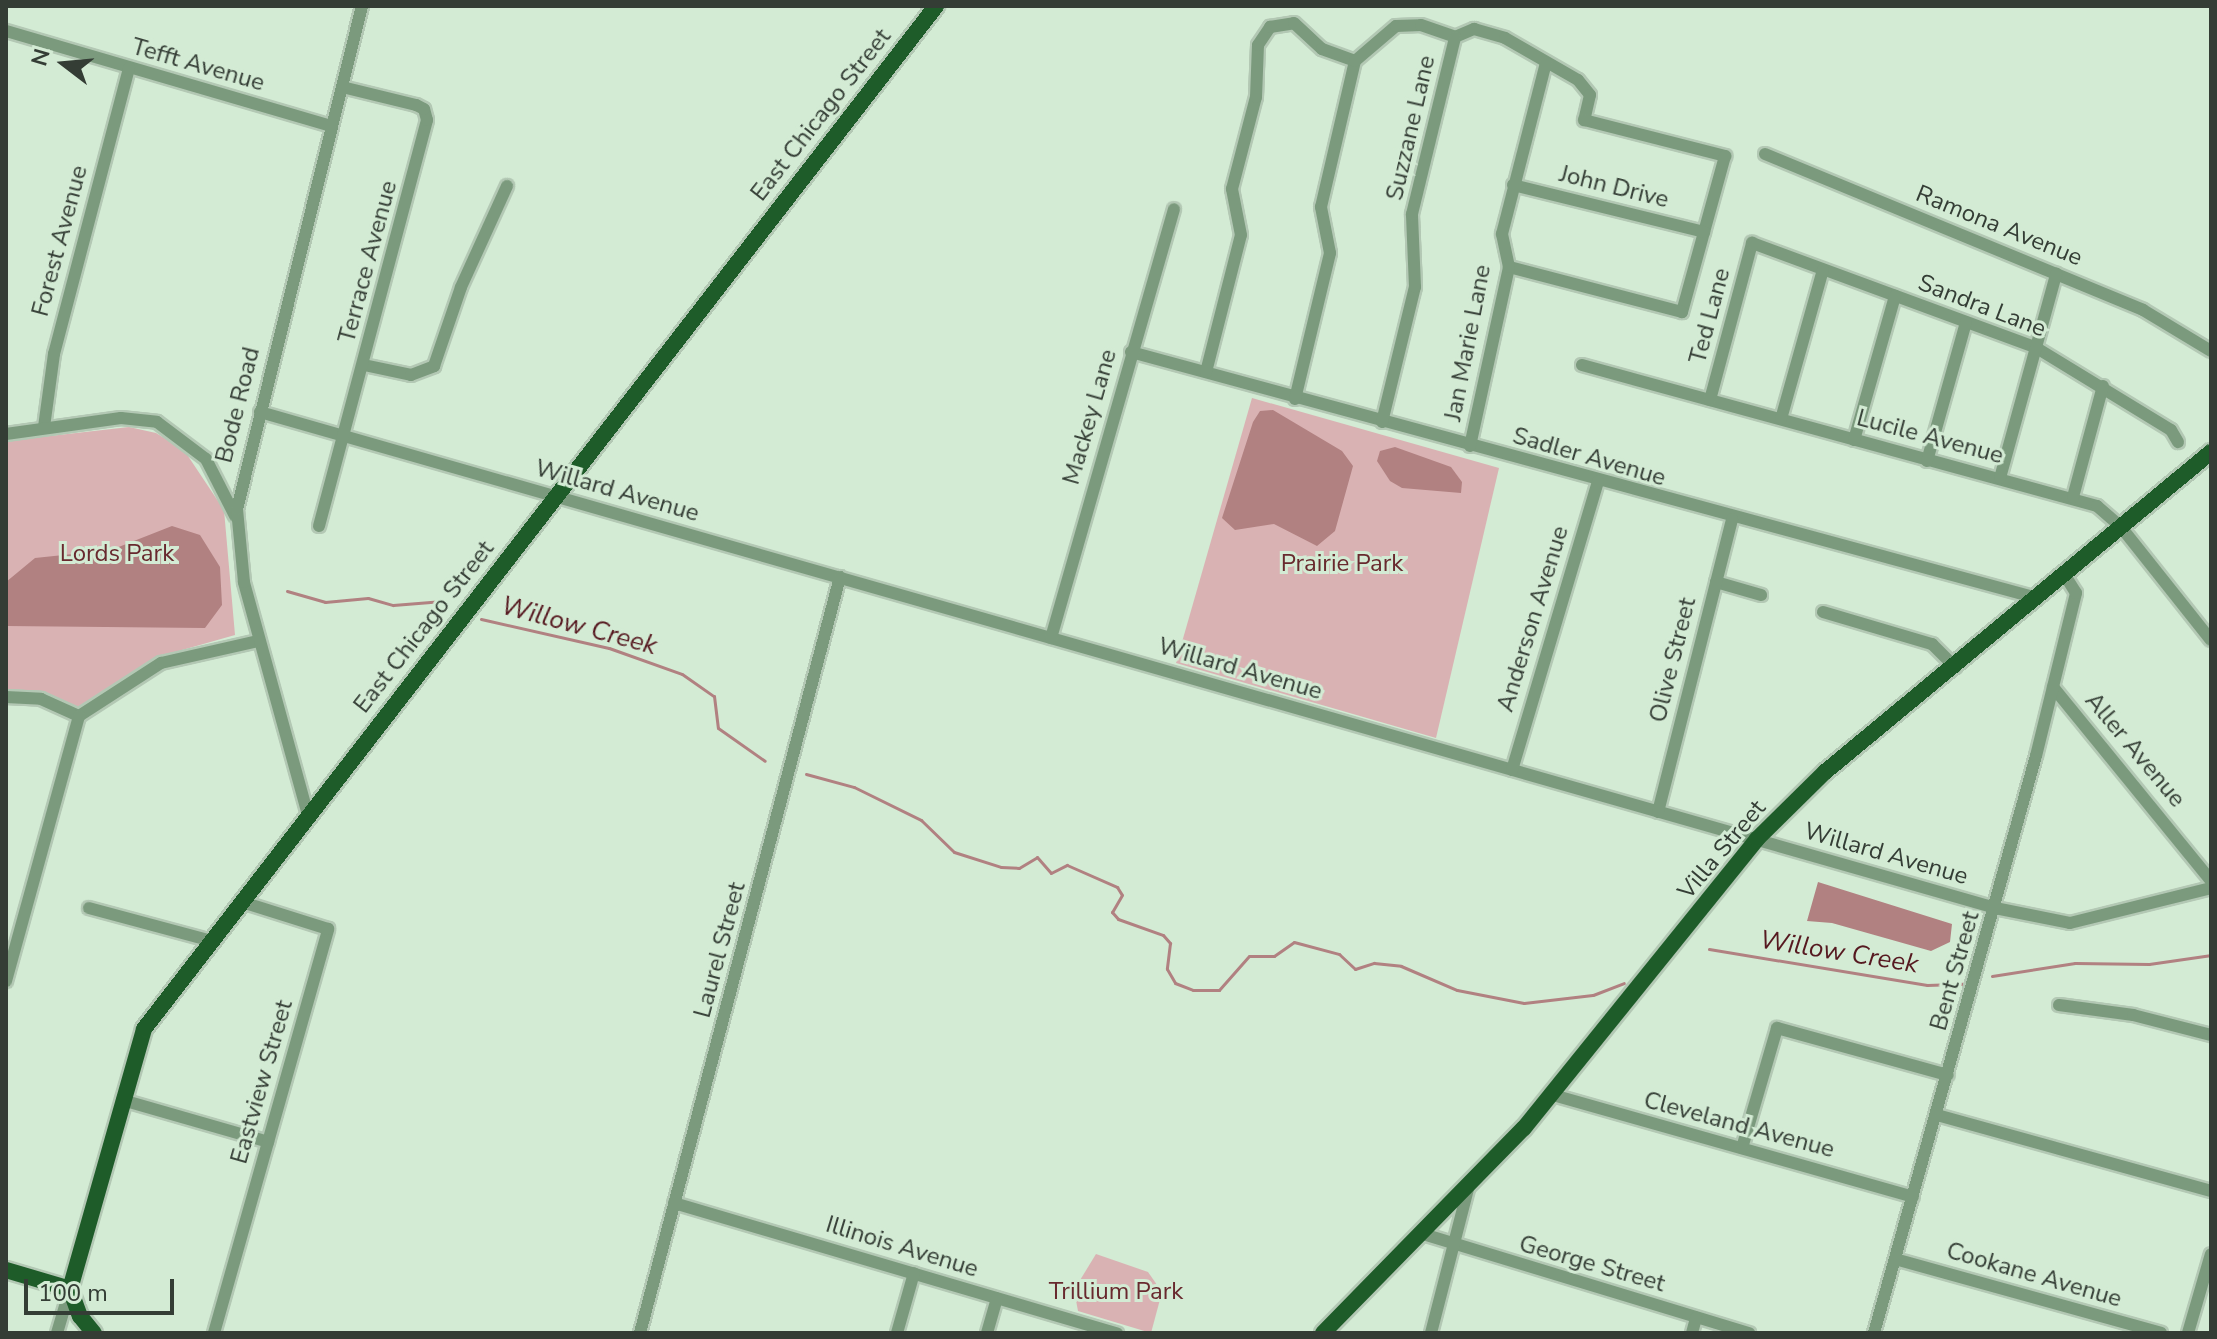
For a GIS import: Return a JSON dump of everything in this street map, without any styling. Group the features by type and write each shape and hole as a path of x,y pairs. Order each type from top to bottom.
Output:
{"main road":[{"name":"East Chicago Street","path":"70,1289 142,1034 308,815 936,6"},
{"name":"Villa Street","path":"1323,1333 1468,1189 1553,1095 1757,839 1825,772 2211,452"},
{"path":"6,1270 70,1289 80,1316 94,1333"}],"street":[{"name":"Bode Road","path":"308,815 258,641 236,519 362,6"},
{"path":"1206,372 1241,235 1232,189 1256,97 1258,45 1270,27 1294,23 1322,49 1355,61"},
{"path":"1295,399 1330,253 1321,207 1355,61 1396,26 1421,25 1455,37"},
{"name":"Suzzane Lane","path":"1382,422 1415,287 1412,214 1455,37 1474,29 1505,38 1578,80 1590,95 1584,120 1725,156 1704,232"},
{"name":"Tefft Avenue","path":"6,31 331,126"},
{"name":"Jan Marie Lane","path":"1470,446 1509,267 1502,234 1546,63"},
{"name":"Forest Avenue","path":"44,427 57,341 129,68"},
{"name":"Terrace Avenue","path":"319,526 346,436 426,126 426,111 416,105 342,87"},
{"name":"Ramona Avenue","path":"1765,154 2143,310 2211,351"},
{"name":"John Drive","path":"1513,185 1704,232"},
{"path":"364,365 407,375 434,366 461,287 507,186"},
{"name":"Mackey Lane","path":"1051,638 1174,209"},
{"path":"1509,267 1682,312 1704,232"},
{"name":"Sandra Lane","path":"1752,243 2035,347 2171,430 2178,442"},
{"name":"Ted Lane","path":"1710,400 1752,243"},
{"path":"1781,419 1823,270"},
{"path":"2000,478 2056,274"},
{"path":"1854,440 1895,296"},
{"path":"1927,461 1966,322"},
{"name":"Sadler Avenue","path":"1131,352 1732,519 2037,598"},
{"name":"Lucile Avenue","path":"1582,365 2097,506 2121,527 2211,640"},
{"path":"2073,497 2103,386"},
{"name":"Willard Avenue","path":"260,412 1995,908 2070,923 2211,888"},
{"path":"6,434 121,418 167,427 206,459 236,519"},
{"name":"Anderson Avenue","path":"1512,770 1598,482"},
{"name":"Olive Street","path":"1658,812 1732,519"},
{"name":"Bent Street","path":"1874,1333 1995,908 2053,687 2076,593 2064,574"},
{"name":"Laurel Street","path":"640,1333 840,577"},
{"path":"1716,582 1761,595"},
{"path":"1823,612 1932,644 1955,667"},
{"path":"6,981 79,716 161,663 258,641"},
{"name":"Aller Avenue","path":"2053,687 2211,881"},
{"path":"6,697 41,699 79,716"},
{"name":"Eastview Street","path":"214,1333 328,929 242,902"},
{"path":"89,908 212,941"},
{"path":"2059,1005 2133,1015 2211,1035"},
{"path":"1742,1148 1777,1028 1948,1075"},
{"name":"Cleveland Avenue","path":"1553,1095 1913,1197"},
{"path":"122,1100 268,1142"},
{"path":"1937,1115 2211,1191"},
{"path":"1431,1333 1456,1247 1468,1189"},
{"name":"Illinois Avenue","path":"674,1203 1117,1333"},
{"name":"George Street","path":"1423,1234 1456,1247 1749,1333"},
{"path":"2188,1333 2211,1254"},
{"name":"Cookane Avenue","path":"1895,1259 2161,1333"},
{"path":"897,1333 914,1273"},
{"name":"East Chicago Street","path":"57,1333 70,1289"},
{"path":"987,1333 997,1298"},
{"path":"1692,1333 1696,1318"}],"green space":[{"name":"Prairie Park","path":"1252,398 1499,468 1436,738 1176,663"},
{"name":"Lords Park","path":"129,427 156,433 184,450 224,510 235,635 154,658 78,707 44,694 6,690 6,441"},
{"name":"Trillium Park","path":"1096,1254 1148,1272 1162,1292 1151,1333 1078,1311 1074,1290"}],"shaded area":[{"path":"1273,410 1342,451 1353,466 1335,531 1317,546 1274,524 1235,530 1222,518 1253,422 1260,411"},
{"path":"1395,447 1451,467 1462,482 1461,493 1402,488 1390,481 1377,461 1380,451"},
{"path":"172,526 200,535 220,567 222,605 205,628 6,626 6,582 35,558 111,550"},
{"path":"1818,882 1952,924 1950,942 1931,951 1832,923 1807,921"}],"waterway":[{"name":"Willow Creek","path":"287,591 325,602 368,598 393,605 443,601"},
{"name":"Willow Creek","path":"481,619 609,648 682,674 714,696 718,728 765,761"},
{"name":"Willow Creek","path":"806,774 854,787 921,820 954,852 1001,867 1019,868 1037,857 1051,873 1067,865 1117,887 1122,895 1112,912 1118,919 1163,935 1170,943 1167,969 1175,983 1193,990 1219,990 1249,956 1274,956 1294,942 1339,954 1355,969 1374,963 1401,966 1457,990 1524,1003 1593,995 1624,983"},
{"name":"Willow Creek","path":"1709,949 1927,985 1963,984"},
{"name":"Willow Creek","path":"1992,976 2075,963 2149,964 2211,955"}]}
